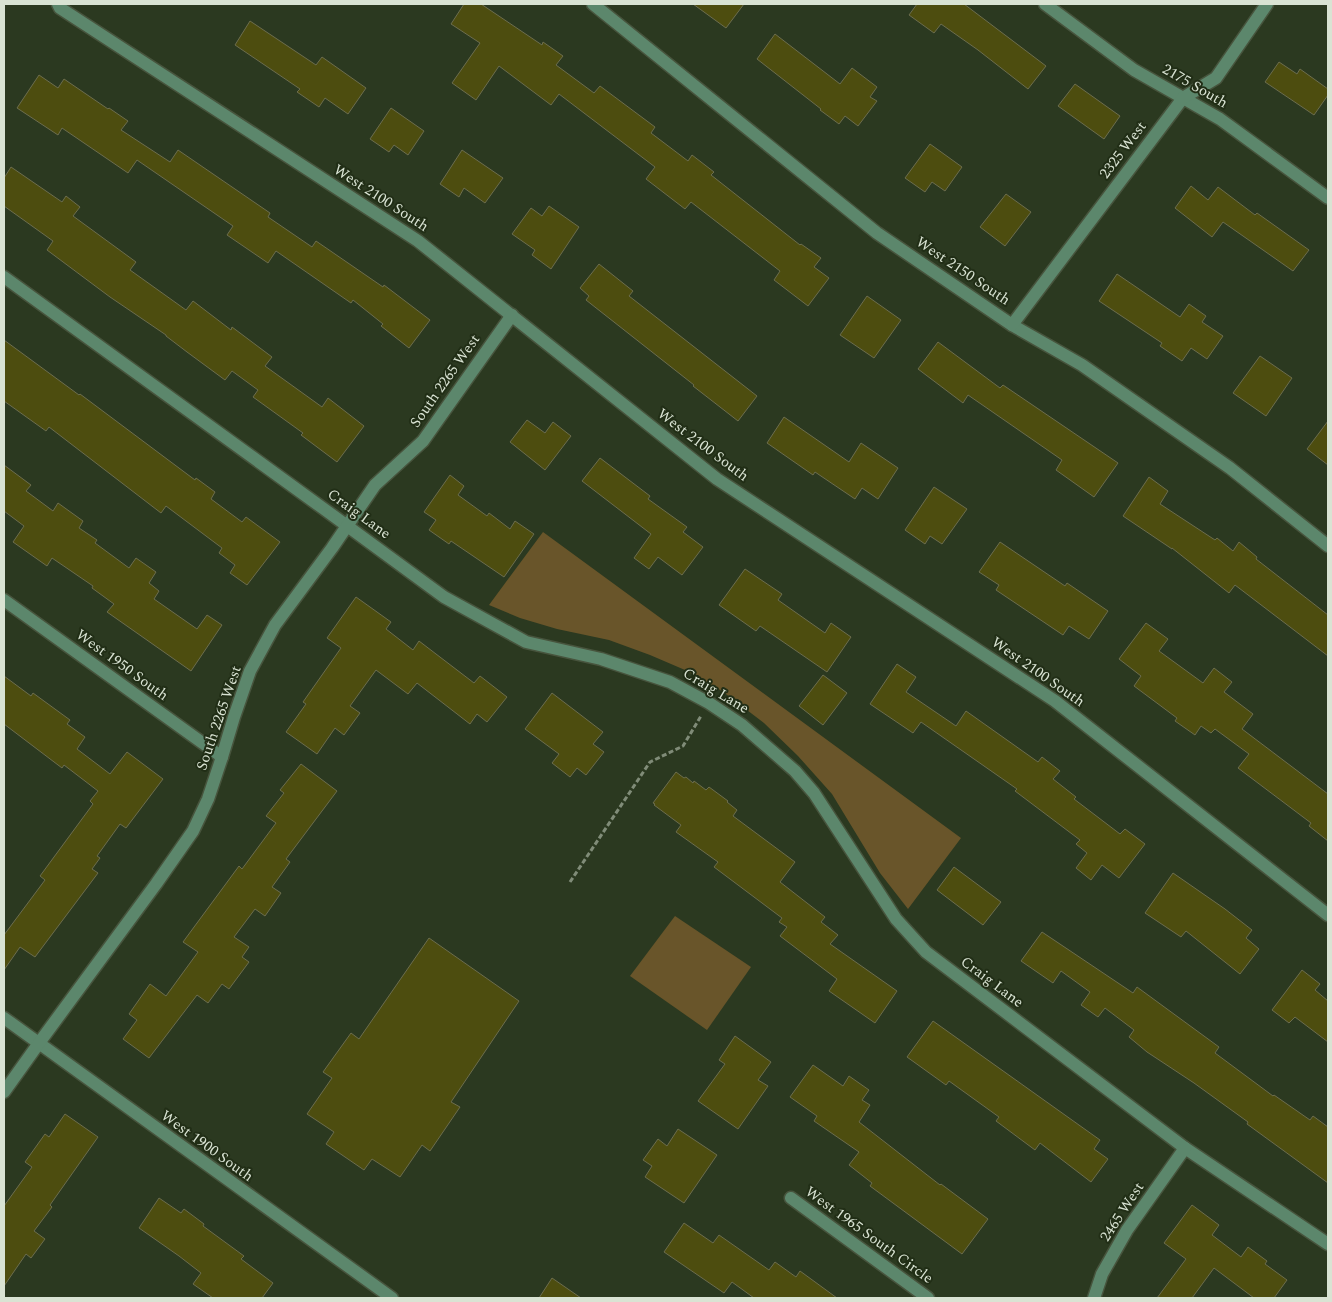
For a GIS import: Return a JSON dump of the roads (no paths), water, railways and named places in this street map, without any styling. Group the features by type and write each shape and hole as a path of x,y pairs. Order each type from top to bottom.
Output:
{"street":[{"name":"West 2100 South","path":"58,4 60,8 418,241 717,479 1054,701 1328,916"},
{"name":"West 2150 South","path":"593,4 877,233 1012,325 1082,365 1230,468 1328,546"},
{"name":"2175 South","path":"1045,4 1134,70 1220,119 1328,198"},
{"name":"2325 West","path":"1012,325 1183,98 1216,78 1267,4"},
{"name":"Craig Lane","path":"4,277 444,597 526,642 601,659 670,682 710,703 742,724 795,772 814,793 896,919 926,952 1185,1148 1328,1244"},
{"name":"South 2265 West","path":"4,1092 192,832 208,799 250,671 275,625 375,486 423,441 512,315"},
{"name":"West 1950 South","path":"4,600 222,757"},
{"name":"West 1900 South","path":"4,1018 392,1298"},
{"name":"2465 West","path":"1094,1298 1102,1274 1127,1230 1185,1148"},
{"name":"West 1965 South Circle","path":"791,1198 928,1298"}]}
